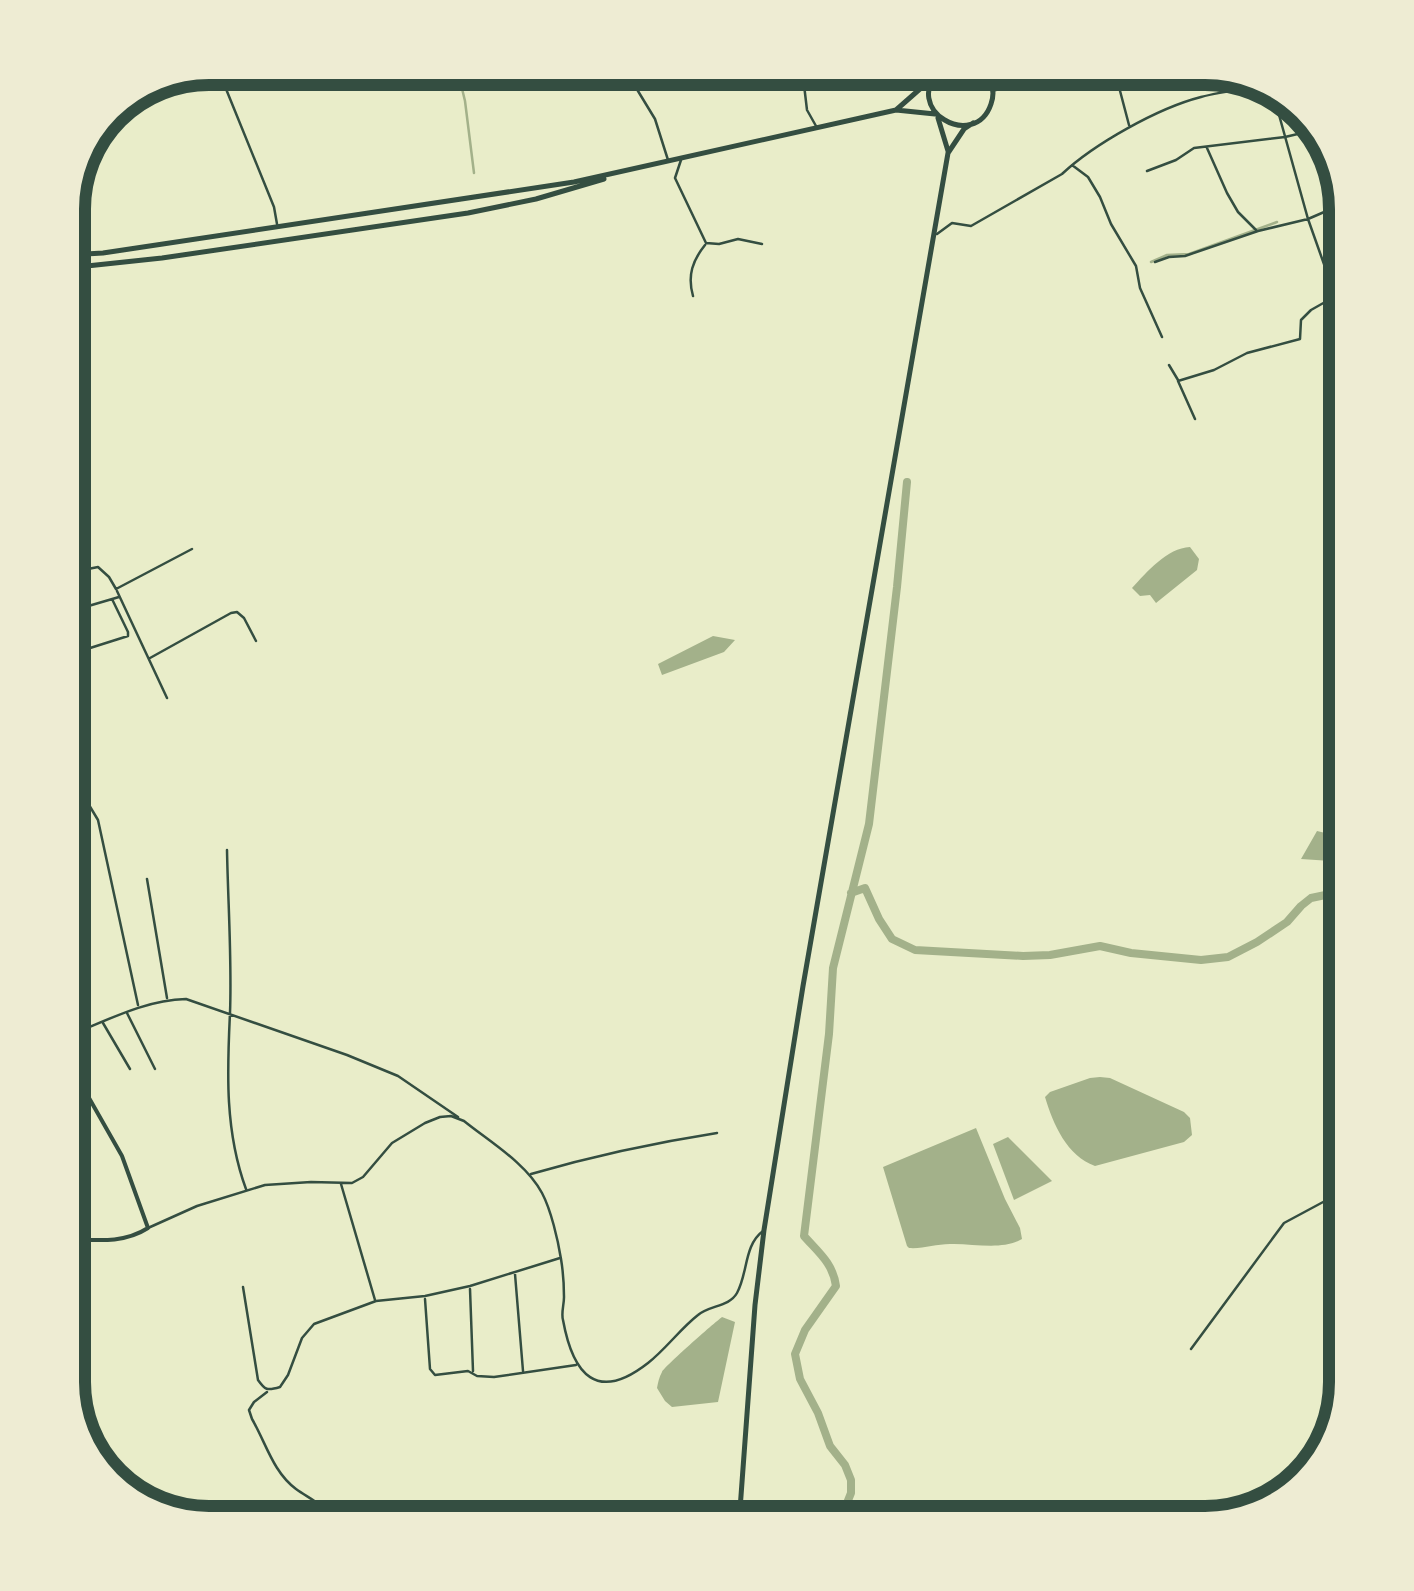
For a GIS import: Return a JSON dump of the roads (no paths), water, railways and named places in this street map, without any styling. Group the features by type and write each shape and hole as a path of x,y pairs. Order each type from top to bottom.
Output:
{"main road":[{"path":"896,110 925,85"},
{"path":"930,85 930,103 948,154"},
{"path":"992,85 994,92"},
{"path":"740,1506 764,1230 948,154 964,129 988,110 997,85"},
{"path":"85,254 574,182 896,110 936,115 954,125 974,123"},
{"path":"85,266 468,213 536,199 635,169"}],"street":[{"path":"224,85 274,207 277,226"},
{"path":"634,85 655,119 668,162"},
{"path":"804,85 807,110 816,127"},
{"path":"1118,85 1130,126"},
{"path":"934,235 952,223 972,226 1062,174 1130,126 1198,98 1241,90"},
{"path":"1278,110 1329,276"},
{"path":"1147,171 1194,148 1302,133"},
{"path":"1206,146 1238,212 1258,231"},
{"path":"681,159 674,178 706,243"},
{"path":"1072,165 1088,177 1100,197 1136,266 1140,288 1162,337"},
{"path":"1155,262 1329,210"},
{"path":"706,243 738,239 762,244"},
{"path":"693,296 693,260 706,243"},
{"path":"1178,381 1214,370 1247,353 1300,339 1301,320 1329,300"},
{"path":"1170,365 1195,419"},
{"path":"116,590 192,548"},
{"path":"85,570 98,567 109,577 167,698"},
{"path":"85,607 120,596"},
{"path":"85,650 128,636 112,599"},
{"path":"150,658 237,612 256,641"},
{"path":"85,798 98,820 139,1007"},
{"path":"228,850 227,1064 236,1161 246,1190"},
{"path":"147,879 167,999"},
{"path":"85,1029 139,1007 167,999 186,999 398,1076 464,1121 530,1174 548,1209 561,1258 562,1317 578,1364 588,1378 600,1382 616,1382 647,1364 697,1316 729,1302 736,1295 753,1240 764,1230"},
{"path":"126,1012 155,1070"},
{"path":"102,1022 130,1070"},
{"path":"85,1091 122,1156 148,1228"},
{"path":"85,1240 114,1241 132,1236 197,1206 265,1185 358,1181 392,1143 425,1123 440,1116 464,1121"},
{"path":"530,1174 598,1154 717,1133"},
{"path":"341,1184 376,1301"},
{"path":"1191,1349 1284,1222 1329,1200"},
{"path":"322,1506 280,1473 249,1410 268,1391 280,1387 302,1338 314,1324 376,1301 470,1286 561,1258"},
{"path":"514,1273 523,1372"},
{"path":"470,1286 473,1372"},
{"path":"244,1287 258,1380 268,1391"},
{"path":"425,1296 430,1369 436,1375 473,1372 494,1377 578,1364"}],"waterway":[{"path":"461,85 474,173"},
{"path":"1151,262 1167,255 1189,254 1277,222"},
{"path":"848,1506 851,1480 830,1446 800,1379 795,1354 805,1330 836,1286 828,1264 804,1236 829,1034 833,968 869,824 907,482"},
{"path":"851,893 865,888 892,939 915,950 1023,956 1100,946 1201,960 1228,957 1287,922 1311,898 1329,894"}]}
